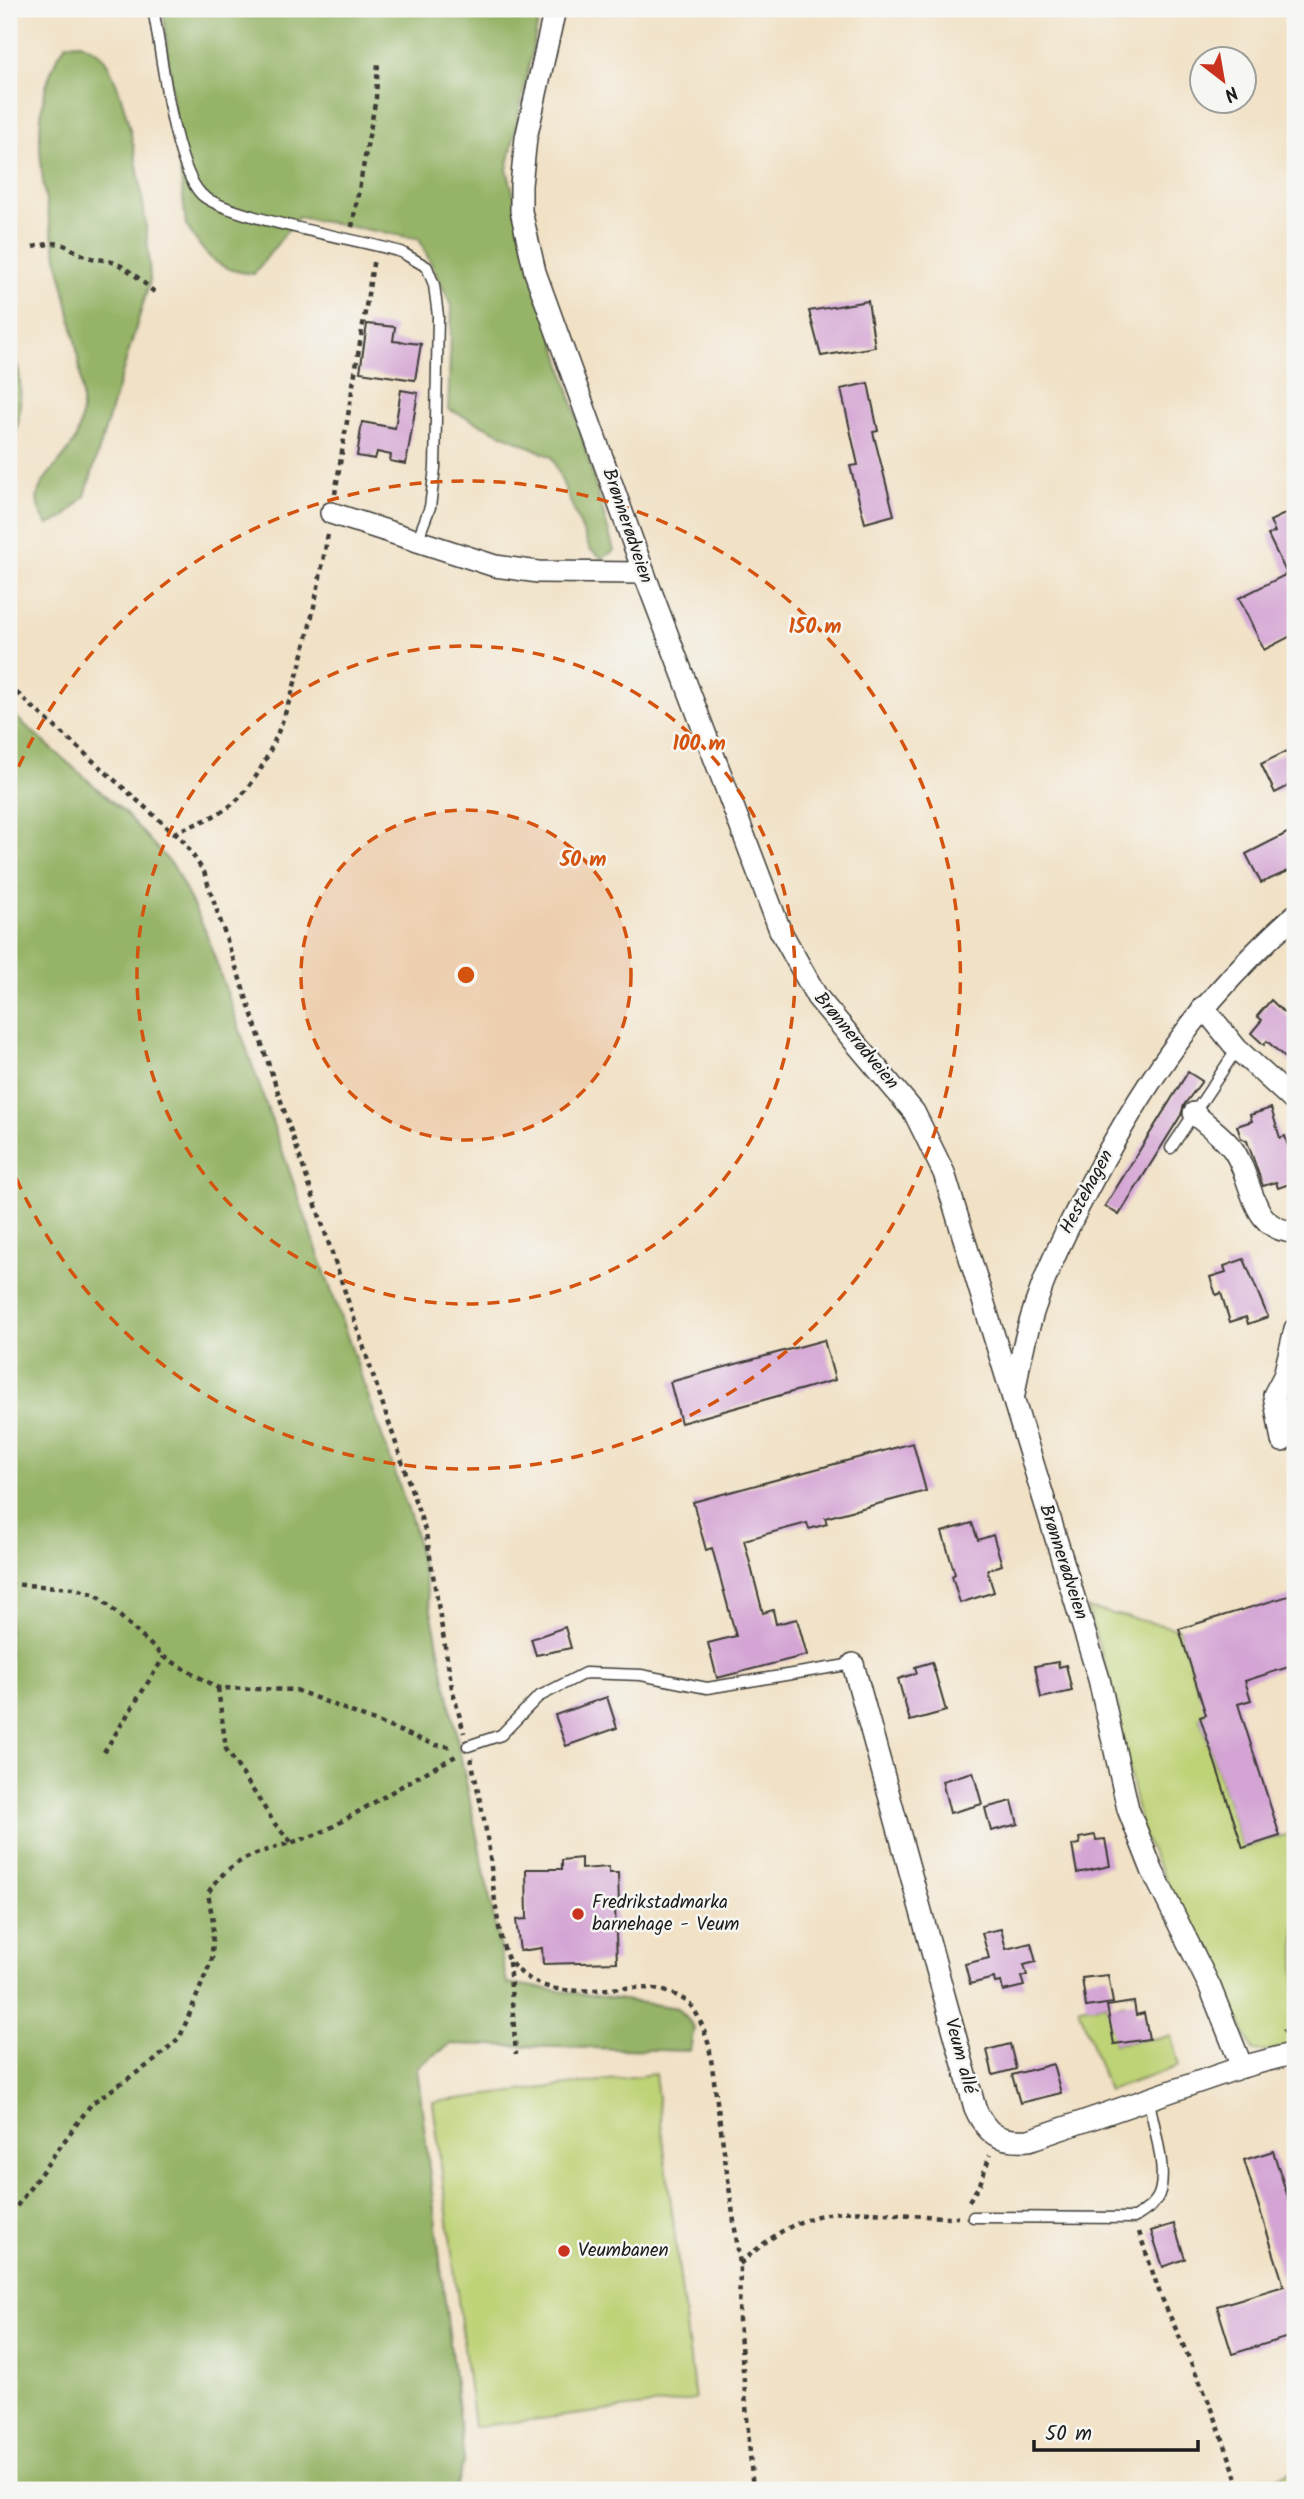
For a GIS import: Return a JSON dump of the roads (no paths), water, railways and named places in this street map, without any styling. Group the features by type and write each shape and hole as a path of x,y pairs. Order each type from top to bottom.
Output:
{"street":[{"name":"Brønnerødveien","path":"555,9 526,138 521,211 535,272 762,889 797,965 817,997 896,1088 929,1139 944,1173 995,1348 1014,1397 1040,1493 1099,1679 1128,1809 1152,1870 1210,1987 1242,2067"},
{"path":"331,513 495,566 538,572 644,573"},
{"name":"Hestehagen","path":"1014,1397 1019,1364 1040,1286 1064,1233 1147,1085 1203,1007 1253,953 1295,915"},
{"path":"1203,1007 1237,1049 1295,1102"},
{"path":"1194,1113 1234,1150 1265,1222 1282,1232 1295,1232"},
{"path":"1282,1441 1275,1395 1284,1376 1295,1329"},
{"name":"Veum allé","path":"853,1664 975,2108 984,2128 996,2137 1009,2141 1029,2140 1149,2101"},
{"path":"1149,2101 1242,2067 1295,2053"}],"lane":[{"path":"153,9 171,113 190,176 203,196 211,202 247,214 376,244 414,257 425,264 437,297 440,350 435,468 430,507 417,541"},
{"path":"1171,1148 1237,1049"},
{"path":"468,1747 501,1735 538,1697 585,1673 640,1675 707,1688 853,1664"},
{"path":"973,2217 1134,2218 1149,2208 1161,2190 1162,2175 1149,2101"}],"place":[{"name":"Fredrikstadmarka barnehage - Veum","path":"578,1914"},
{"name":"Veumbanen","path":"564,2251"}]}
